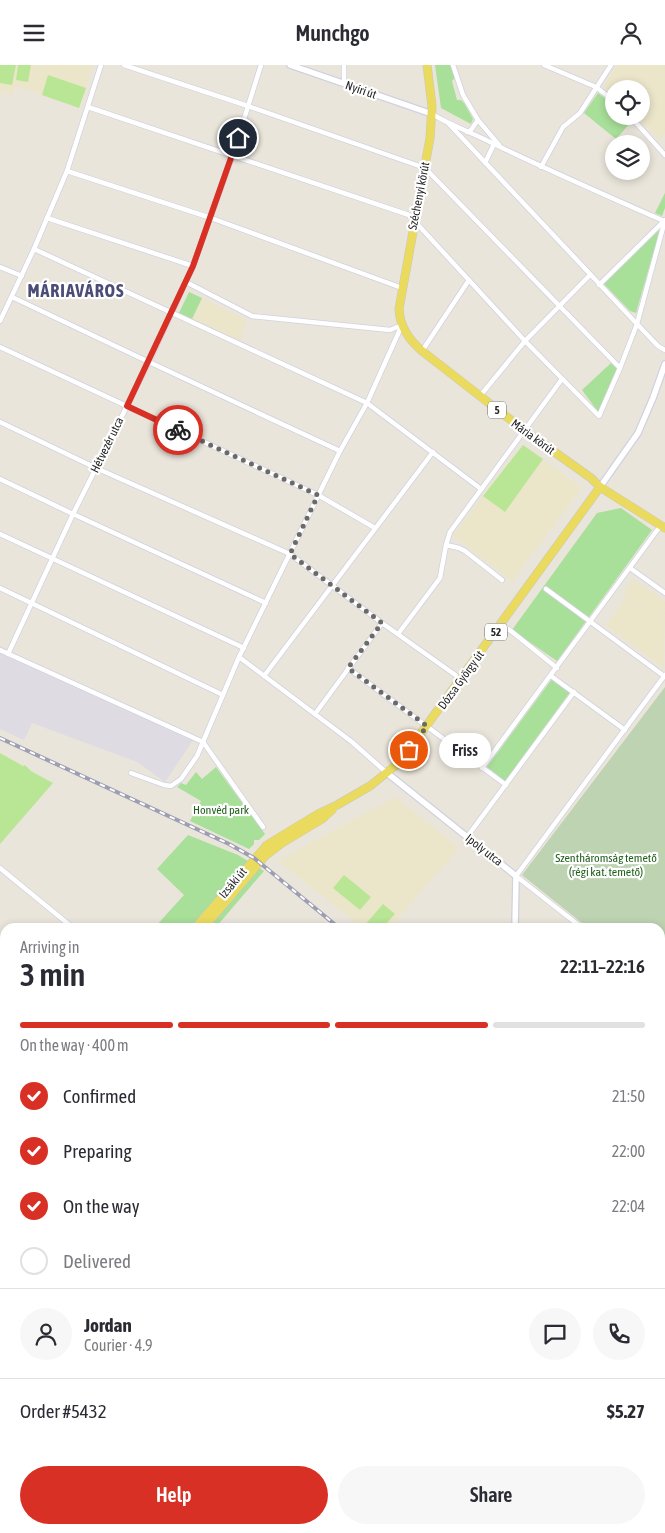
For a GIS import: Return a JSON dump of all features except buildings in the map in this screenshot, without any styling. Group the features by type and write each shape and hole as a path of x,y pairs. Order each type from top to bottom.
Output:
{"main road":[{"name":"Széchenyi körút","path":"402,325 399,309 425,168 432,114 426,65"},
{"name":"Mária körút","path":"402,325 414,344 422,351 525,431 591,478 600,487"},
{"name":"5","path":"600,487 663,527"},
{"name":"Dózsa György út","path":"274,844 318,813 337,805 370,786 400,762 600,487"},
{"name":"Izsáki út","path":"199,923 254,858 274,844"},
{"name":"Izsáki út","path":"207,923 274,844"}],"street":[{"path":"0,321 22,276 67,171 101,65"},
{"path":"124,65 425,168 620,369"},
{"name":"Hétvezér utca","path":"8,654 96,468 149,362 193,266 211,218 261,65"},
{"name":"Nyíri út","path":"290,65 432,114"},
{"path":"344,65 344,84"},
{"path":"453,65 463,95 478,120 502,148"},
{"path":"544,65 596,87 605,94"},
{"path":"541,167 563,127 580,113 610,65"},
{"path":"88,107 409,215 469,281 599,417 637,324 665,221"},
{"path":"432,114 449,124 541,167 665,221"},
{"path":"467,132 471,130 478,120"},
{"path":"449,124 590,275 658,346 665,350"},
{"path":"638,125 665,155"},
{"path":"485,163 494,144"},
{"path":"67,171 211,218 402,289"},
{"path":"47,218 193,266"},
{"path":"600,285 665,221"},
{"path":"34,249 367,403 481,489"},
{"path":"0,267 22,276"},
{"path":"480,396 526,341 590,275"},
{"path":"422,351 469,281"},
{"path":"186,282 252,316 390,330 402,325"},
{"path":"12,297 340,451"},
{"path":"131,773 168,786 175,784 186,772 196,756 239,657 340,451 367,403 402,325"},
{"path":"0,347 318,495 375,529"},
{"path":"600,487 638,433 665,363"},
{"path":"398,634 440,578 450,532 562,379"},
{"path":"0,422 96,468 290,554 461,679"},
{"path":"264,676 433,452"},
{"path":"0,479 266,603"},
{"path":"482,768 663,527"},
{"path":"0,534 244,648"},
{"path":"446,545 465,551 502,580"},
{"path":"630,569 665,593"},
{"path":"0,588 222,695"},
{"path":"515,923 516,876 664,676 546,589"},
{"path":"315,713 382,623"},
{"path":"501,625 557,668"},
{"path":"0,650 203,742 263,827"},
{"path":"239,657 315,713 387,773"},
{"path":"348,668 506,785"},
{"path":"551,676 625,730"},
{"path":"467,837 574,692"},
{"name":"Ipoly utca","path":"387,773 576,923"},
{"path":"0,868 67,923"}],"shaded area":[{"path":"0,65 93,65 79,108 16,86 12,95 0,92"},
{"path":"618,65 665,65 665,134 659,140 645,125 650,125 650,80 607,80"},
{"path":"202,298 247,320 240,340 192,319"},
{"path":"523,445 582,488 512,582 453,535"},
{"path":"633,579 665,601 664,668 606,626 627,596 623,593"},
{"path":"0,646 193,740 165,782 137,762 32,723 24,740 0,729"},
{"path":"395,797 459,848 394,923 357,923 278,861"}],"green space":[{"path":"0,65 16,65 12,85 0,83"},
{"path":"18,65 31,65 28,82 16,80"},
{"path":"435,65 452,65 456,77 452,81 457,100 461,100 464,103 473,119 471,124 441,108"},
{"path":"48,75 86,88 79,108 42,95"},
{"path":"598,93 605,98 605,125 628,125 620,135 611,135 584,113"},
{"path":"665,193 665,208 662,216 655,213"},
{"path":"660,229 636,313 630,311 604,284"},
{"path":"189,292 202,298 192,319 179,313"},
{"path":"611,363 617,369 599,413 582,390"},
{"path":"523,445 543,459 505,512 483,496"},
{"path":"621,508 652,530 557,661 512,630 597,513"},
{"path":"552,679 570,692 505,781 487,767"},
{"name":"Szentháromság temető (régi kat. temető)","path":"665,687 665,923 582,923 522,875"},
{"path":"0,753 23,766 25,765 31,771 53,783 0,844"},
{"name":"Honvéd park","path":"216,767 265,834 259,840 254,840 254,844 249,849 190,821 201,801 177,787 181,783 186,785 196,772 202,779"},
{"path":"188,835 238,855 264,871 219,923 159,923 184,895 157,869"},
{"path":"344,875 371,897 360,910 333,888"},
{"path":"383,904 395,914 387,923 367,923"}],"railway":[{"path":"0,738 229,844 254,858 333,923"}],"way so far":[{"path":"178,430 318,495 290,554 382,623 348,668 427,726 409,750"}],"place":[{"name":"Friss","path":"409,750"}],"district":[{"name":"MÁRIAVÁROS","path":"76,291"}],"route":[{"path":"178,430 127,406 193,266 238,138"}]}
